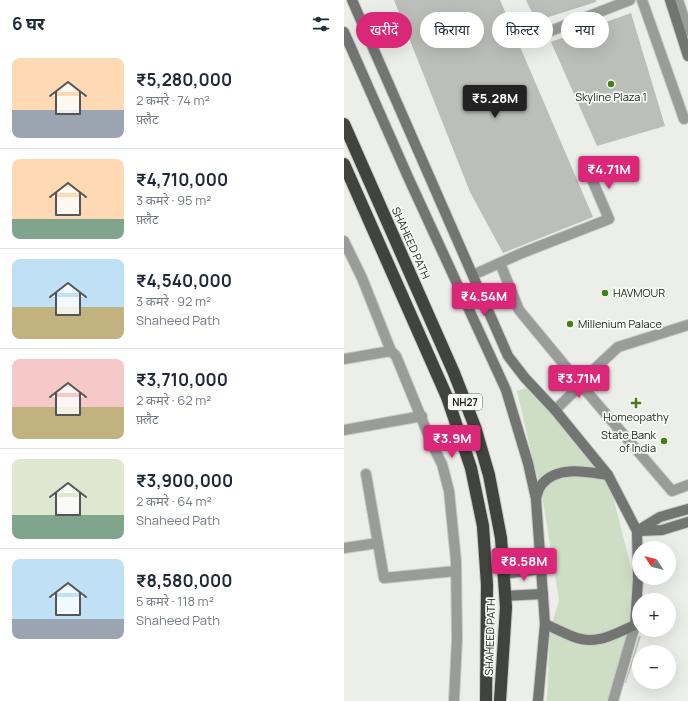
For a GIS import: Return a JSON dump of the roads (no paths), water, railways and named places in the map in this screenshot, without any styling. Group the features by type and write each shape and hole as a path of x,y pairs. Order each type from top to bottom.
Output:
{"highway":[{"name":"SHAHEED PATH","path":"344,124 454,373 475,427 490,482 501,538 506,607 500,701"},
{"name":"SHAHEED PATH","path":"344,164 447,397 471,468 483,526 488,585 486,701"}],"street":[{"path":"352,0 508,356 555,410 608,476 637,531 637,593"},
{"path":"553,30 630,0"},
{"path":"642,0 684,119"},
{"path":"670,0 688,56"},
{"path":"678,0 688,31"},
{"path":"344,32 506,390 528,463 536,499 545,624 538,701"},
{"path":"472,275 556,239 609,219 588,170"},
{"path":"344,241 362,278 391,351 396,356 422,416 432,444 442,464 449,491 456,571 457,639 454,701"},
{"path":"500,263 519,310 581,385 672,491 688,485"},
{"path":"555,410 581,385 588,375 618,347 688,325"},
{"path":"344,359 391,351"},
{"path":"344,430 422,416"},
{"path":"536,499 541,485 552,476 562,472 583,471 608,476"},
{"path":"366,474 384,578 456,571"},
{"path":"637,531 660,517 688,509"},
{"path":"637,531 662,530 688,522"},
{"path":"344,548 378,543"},
{"path":"504,574 541,569"},
{"path":"505,596 543,594"},
{"path":"545,624 570,635 590,640 604,638 632,626"},
{"path":"613,701 632,635"}],"place":[{"name":"Skyline Plaza 1","path":"611,84"},
{"name":"HAVMOUR","path":"605,293"},
{"name":"Millenium Palace","path":"570,324"},
{"name":"Homeopathy","path":"636,403"},
{"name":"State Bank of India","path":"664,441"}]}
